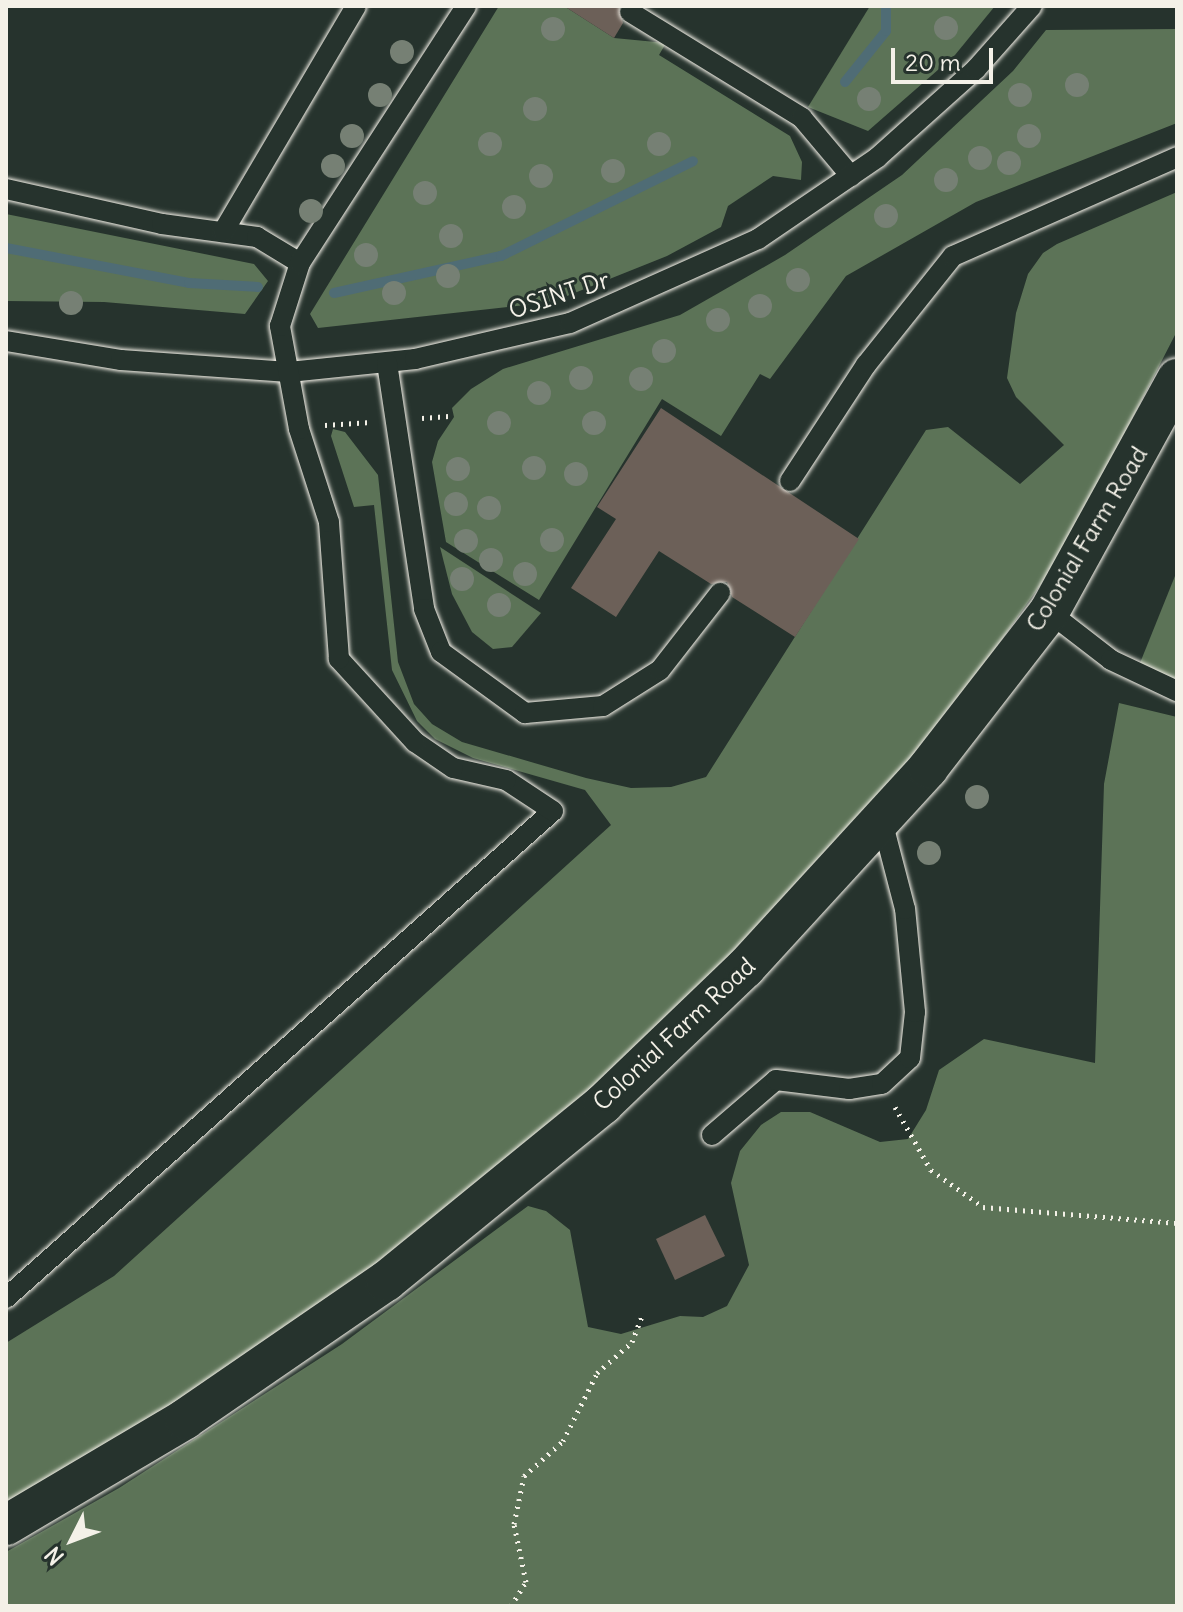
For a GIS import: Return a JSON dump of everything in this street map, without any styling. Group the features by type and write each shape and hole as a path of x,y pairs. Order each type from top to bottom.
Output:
{"street":[{"name":"Colonial Farm Road","path":"6,1525 185,1419 386,1281 603,1104 745,968 882,821 1049,612 1177,379"}],"lane":[{"path":"223,232 356,6"},
{"path":"6,1298 553,811 506,780 453,768 415,742 339,659 329,522 299,429 280,326 300,263 466,6"},
{"name":"OSINT Dr","path":"6,341 121,360 289,372 387,363 570,323 638,297 758,239 851,176 976,69 1032,6"},
{"path":"630,12 802,118 851,176"},
{"path":"790,481 866,365 953,256 1177,157"},
{"path":"6,189 257,237 300,263"},
{"path":"387,363 424,609 441,652 525,713 603,706 660,670 720,593"},
{"path":"1049,612 1111,660 1177,691"},
{"path":"712,1135 776,1080 849,1089 882,1084 910,1058 915,1012 905,909 882,821"}],"path":[{"path":"420,418 449,416"},
{"path":"325,425 372,422"},
{"path":"882,1084 931,1170 983,1207 1177,1223"},
{"path":"511,1606 526,1582 514,1524 524,1476 563,1441 597,1373 632,1342 642,1316"}],"green space":[{"path":"499,6 564,6 614,38 666,43 659,55 790,136 802,162 801,180 773,176 728,206 721,227 667,256 552,302 318,328 310,314"},
{"path":"870,6 995,6 955,55 868,131 808,107"},
{"path":"1177,29 1177,123 976,202 846,276 770,379 760,374 721,436 662,399 539,600 446,542 432,462 438,441 454,417 452,408 471,389 503,369 680,315 785,255 902,175 1013,71 1046,30"},
{"path":"1177,192 1175,335 1063,553 919,756 745,949 596,1087 373,1271 6,1513 6,1343 114,1276 611,825 585,790 473,758 435,739 417,721 392,670 374,505 354,507 331,436 333,429 345,432 378,475 398,662 414,704 432,724 462,742 586,778 631,788 671,787 706,777 926,430 948,427 1020,484 1064,445 1016,397 1007,378 1016,313 1028,274 1043,253 1057,244"},
{"path":"6,214 254,264 268,281 245,314 104,302 6,301"},
{"path":"440,547 541,613 512,647 493,649 472,632 452,594"},
{"path":"1177,571 1177,681 1140,663"},
{"path":"1119,703 1177,717 1177,1606 6,1606 6,1552 119,1488 342,1344 528,1206 546,1211 570,1230 588,1327 621,1334 680,1316 703,1317 727,1306 749,1265 731,1183 740,1151 761,1125 781,1112 810,1112 880,1142 908,1139 926,1110 939,1070 984,1039 1095,1063 1104,784"}],"building":[{"path":"564,6 619,6 623,23 614,38"},
{"path":"661,408 859,539 795,637 732,597 727,582 711,584 659,551 616,617 571,588 616,519 597,507"},
{"path":"705,1215 725,1256 675,1280 656,1239"}],"waterway":[{"path":"845,82 886,31 886,6"},
{"path":"334,293 501,256 693,161"},
{"path":"6,248 189,283 258,287"}]}
